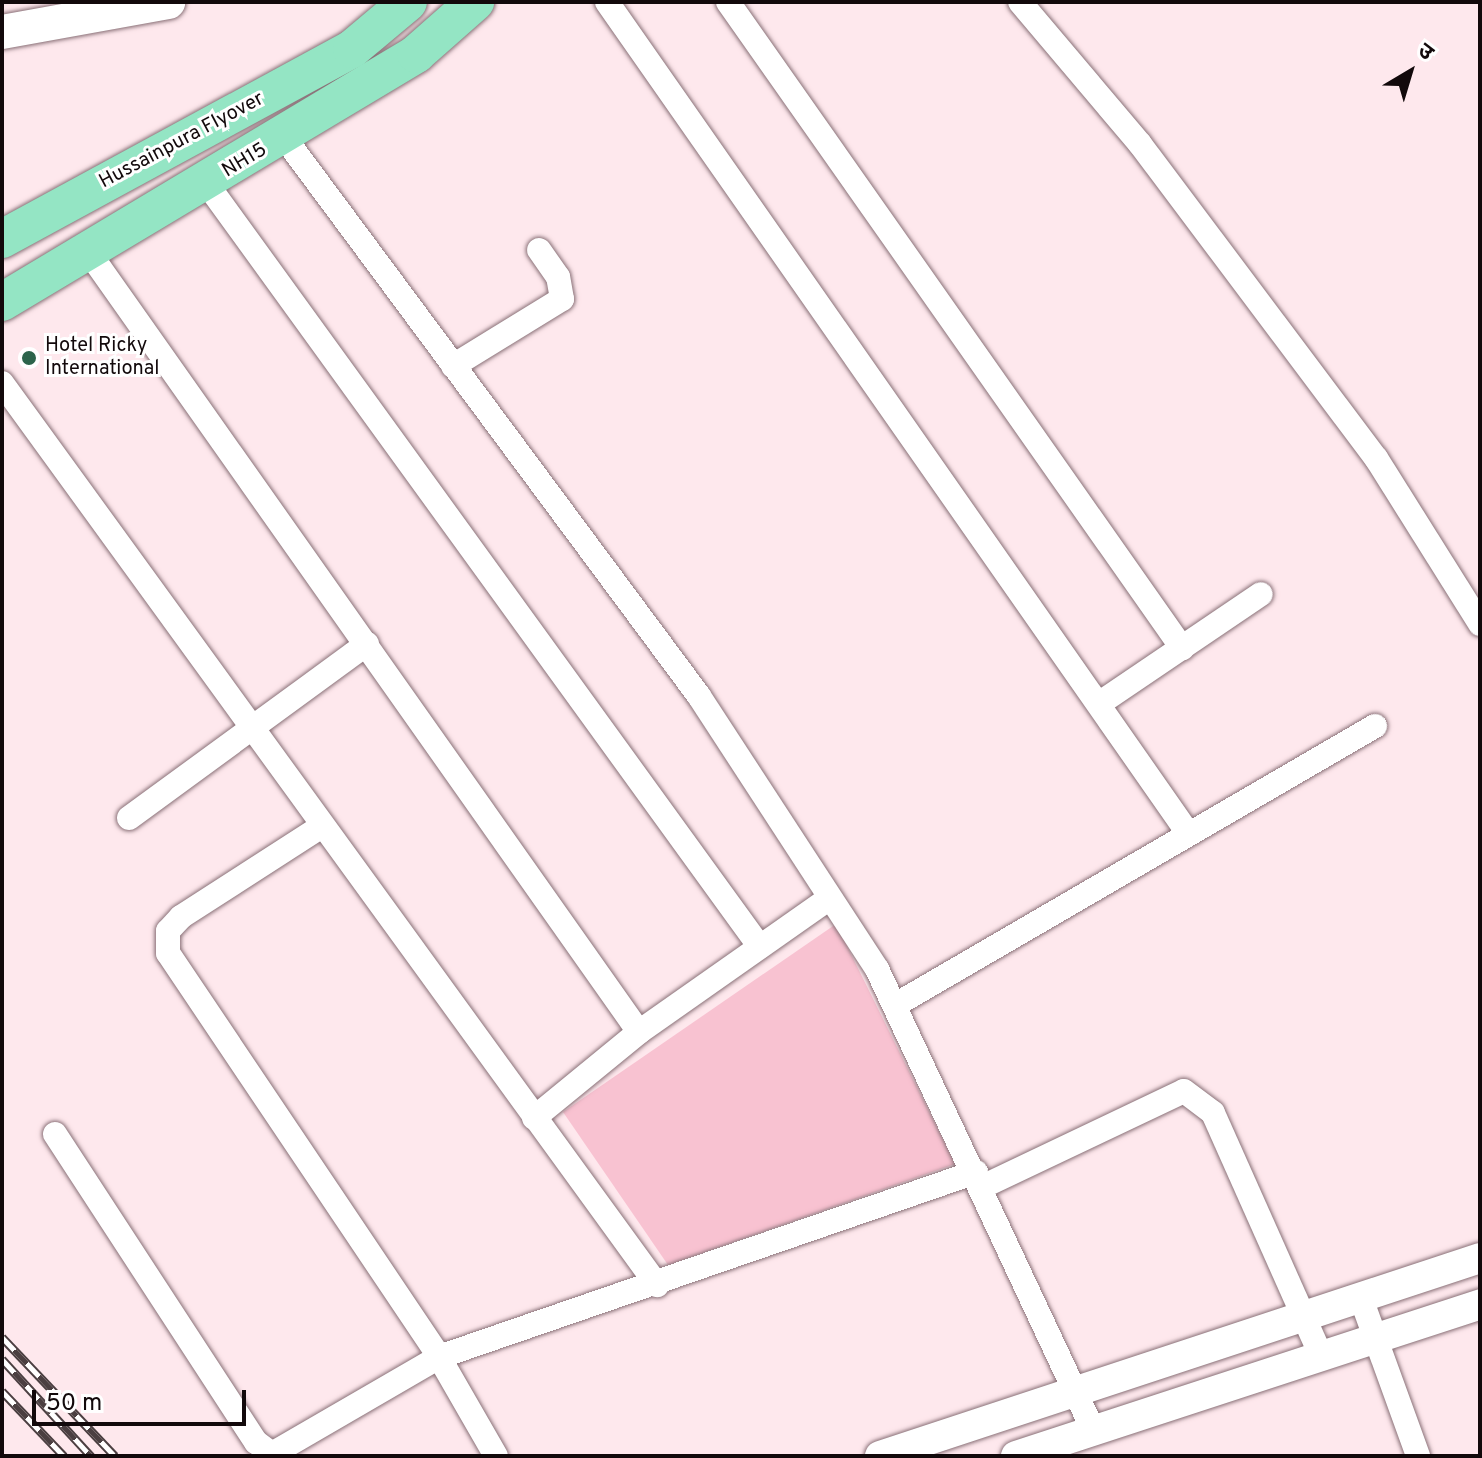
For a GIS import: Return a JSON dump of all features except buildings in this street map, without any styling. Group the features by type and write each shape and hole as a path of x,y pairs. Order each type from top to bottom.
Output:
{"main road":[{"path":"2,32 168,2"},
{"path":"362,42 367,2"},
{"path":"362,42 408,2"},
{"name":"NH15","path":"2,302 207,184 416,54 475,2"},
{"name":"Hussainpura Flyover","path":"2,239 362,42"}],"street":[{"path":"607,2 1188,833"},
{"path":"728,2 1182,648"},
{"path":"1020,2 1140,144 1376,458 1480,624"},
{"path":"284,137 699,696 897,1004 1077,1386 1093,1430"},
{"path":"207,184 760,947"},
{"path":"453,366 562,299 558,277 539,250"},
{"path":"90,254 639,1032"},
{"path":"2,383 657,1285"},
{"path":"1100,703 1261,594"},
{"path":"129,818 367,644"},
{"path":"897,1004 1375,726"},
{"path":"322,826 181,917 168,931 168,953 439,1357 496,1456"},
{"path":"534,1118 639,1032 830,898"},
{"path":"55,1134 267,1453 285,1451 439,1357 980,1179 1184,1091 1213,1113 1306,1314 1322,1358"},
{"path":"880,1456 1077,1386 1306,1314 1362,1301 1480,1258"},
{"path":"1362,1301 1418,1456"},
{"path":"1016,1456 1375,1342 1480,1304"}],"shaded area":[{"path":"836,924 955,1164 668,1265 563,1112"}],"railway":[{"path":"2,1337 115,1456"},
{"path":"2,1359 91,1456"},
{"path":"2,1391 64,1456"}],"place":[{"name":"Hotel Ricky International","path":"29,358"}]}
